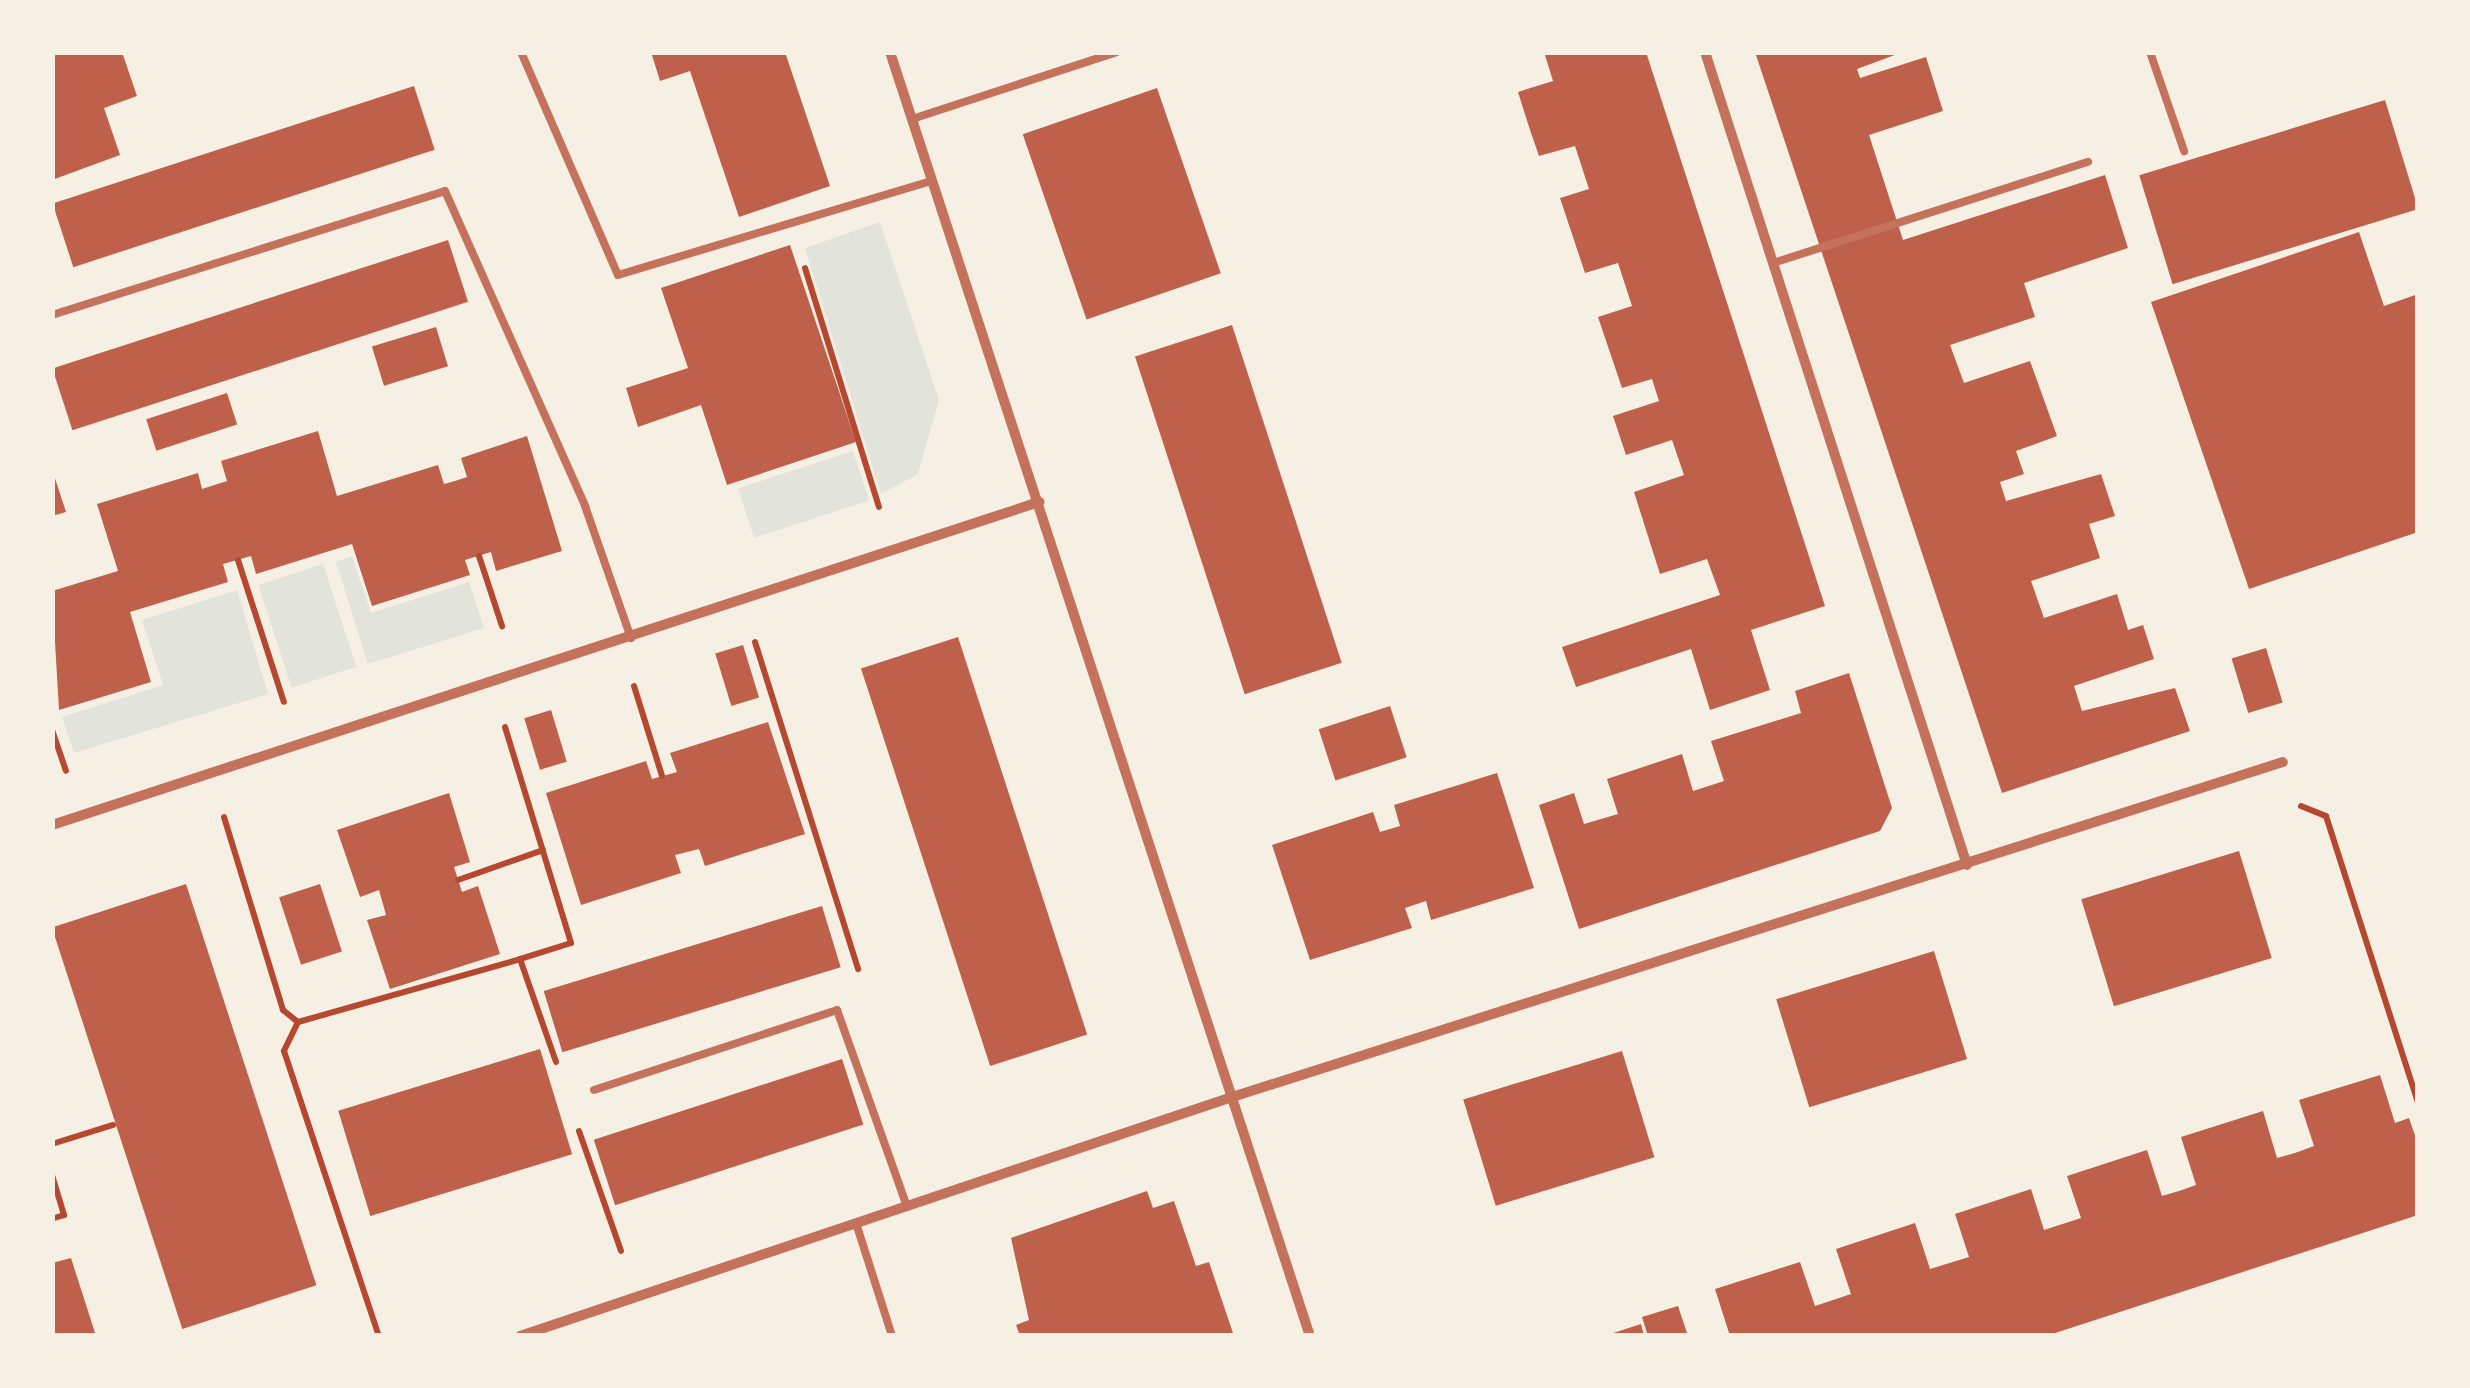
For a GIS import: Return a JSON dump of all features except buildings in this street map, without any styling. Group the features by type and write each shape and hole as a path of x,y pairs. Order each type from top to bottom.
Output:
{"street":[{"path":"890,52 1310,1336"},
{"path":"1705,52 1967,865"},
{"path":"52,825 1039,502"},
{"path":"520,1336 1229,1098 2283,762"}],"lane":[{"path":"521,52 618,275 932,180"},
{"path":"912,118 1117,52"},
{"path":"2150,52 2184,151"},
{"path":"1772,263 2088,162"},
{"path":"52,315 444,191 586,506 625,640"},
{"path":"594,1090 837,1010 907,1207"},
{"path":"856,1223 892,1336"}],"path":[{"path":"790,224 894,551"},
{"path":"479,556 518,675"},
{"path":"238,560 299,745"},
{"path":"742,602 860,975"},
{"path":"625,640 662,776"},
{"path":"378,1336 284,1050 298,1022 570,943 492,683"},
{"path":"2283,762 2292,803 2326,816 2418,1102"},
{"path":"210,773 283,1010 298,1022"},
{"path":"458,880 542,850"},
{"path":"520,959 559,1072"},
{"path":"572,1109 636,1297"},
{"path":"52,1144 114,1125"},
{"path":"52,1175 64,1215 52,1219"}],"shaded area":[{"path":"880,222 939,400 918,474 881,494 805,248"},
{"path":"853,451 869,500 754,538 738,488"},
{"path":"352,556 371,613 469,582 484,628 368,664 336,562"},
{"path":"323,564 356,667 292,688 258,585"},
{"path":"237,590 268,694 74,753 62,717 163,685 142,620"}]}
